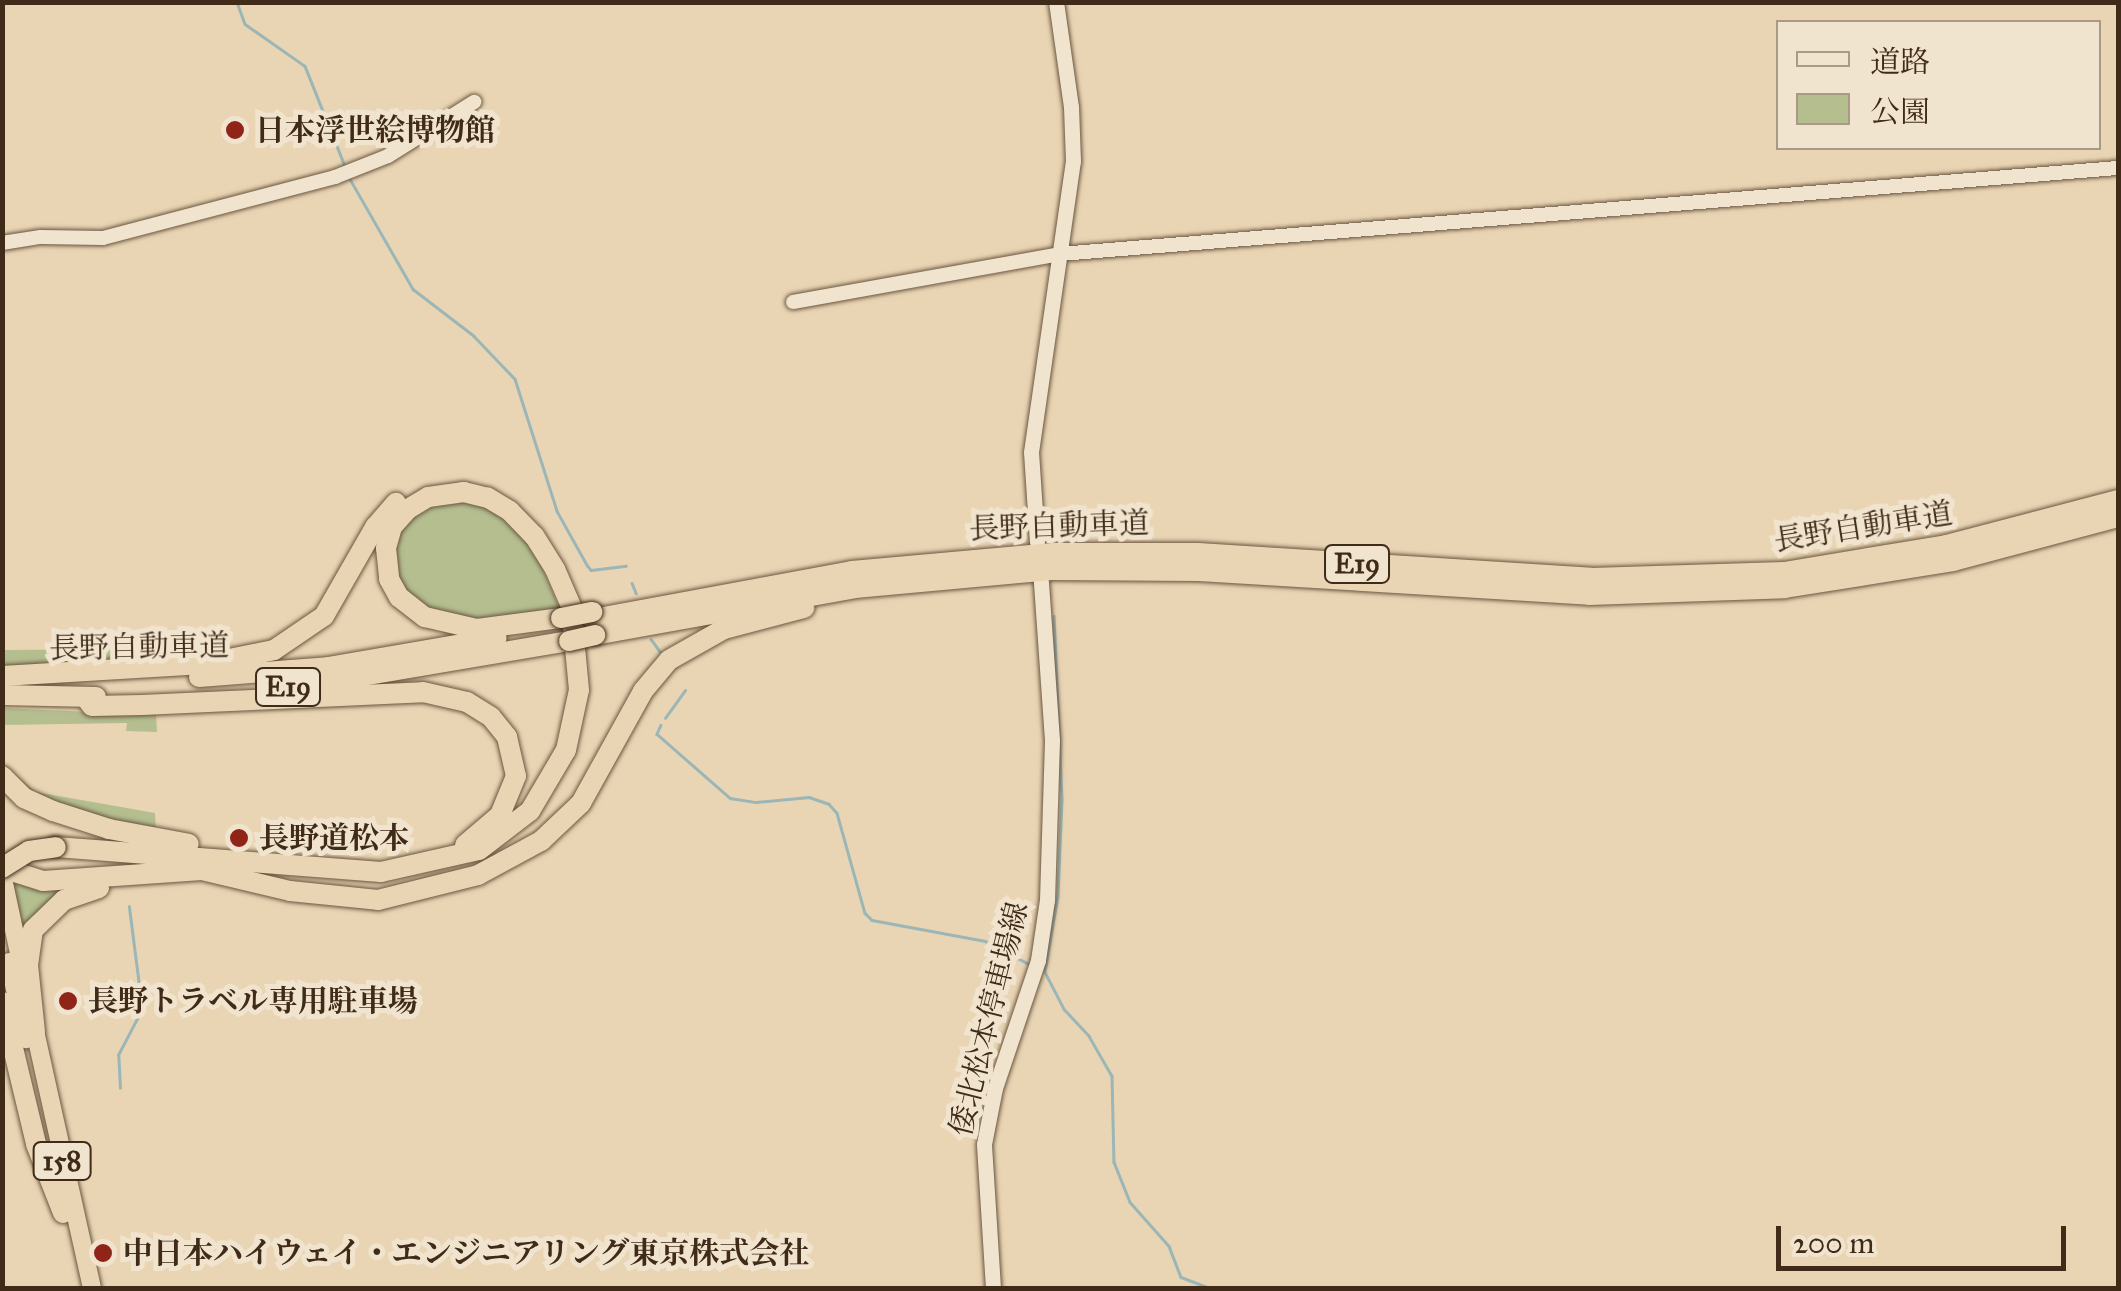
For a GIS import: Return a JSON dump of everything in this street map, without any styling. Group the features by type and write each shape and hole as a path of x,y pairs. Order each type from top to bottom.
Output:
{"highway":[{"path":"2,677 142,670 234,660 274,650 292,642 324,616 375,527 400,500 431,484 460,481 505,494 544,531 566,566 580,604 590,668 582,733 559,788 526,831 486,858 417,892"},
{"path":"2,870 29,851 56,847 381,872 402,870 479,850 530,812 566,750 576,713 580,670 576,630 564,588 545,552 510,510 476,494 440,494 417,502 392,527 386,548 388,579 398,596 424,617 477,629 565,628"},
{"name":"長野自動車道","path":"2,695 200,694 330,683 750,588 954,559 1122,552 1591,578 1735,576 1903,554 2118,500"},
{"name":"長野自動車道","path":"594,622 998,572 1199,571 1535,592 1718,593 1906,570 2118,517"},
{"path":"2,870 30,880 57,882 159,870 219,872 290,892 392,899 494,870 556,829 594,785 655,676 695,642 724,629 806,608 998,572"},
{"name":"長野自動車道","path":"2,677 158,679 328,667 565,628"},
{"path":"85,697 92,706 423,692 467,702 490,717 506,737 515,762 513,790 500,815 480,834 454,850 402,870"},
{"path":"2,776 24,798 73,818 292,864"},
{"name":"158","path":"2,870 92,1288"},
{"path":"36,1032 28,951 39,921 64,900 159,870"},
{"name":"158","path":"2,932 80,1288"},
{"path":"2,1002 36,1144 63,1214"}],"main road":[{"path":"1037,542 1031,452 1070,194 1074,135 1056,2"},
{"name":"倭北松本停車場線","path":"992,1288 984,1144 995,1088 1038,960 1047,900 1052,740 1041,582"}],"street":[{"path":"2,242 41,237 103,238 335,177 372,165 474,102"},
{"path":"792,302 1060,254 2118,168"}],"green space":[{"path":"473,498 507,517 536,553 558,605 543,613 467,622 424,612 397,584 392,554 400,528 426,504"},
{"path":"148,649 155,660 3,666 2,650"},
{"path":"2,708 156,715 157,732 126,731 127,723 3,725"},
{"path":"2,759 36,792 155,813 156,832 42,803 7,775"},
{"path":"9,878 68,886 23,933"}],"waterway":[{"path":"237,2 245,24 305,66 345,166"},
{"path":"350,179 413,289 473,335 515,379 557,511 587,565 591,570 626,566"},
{"path":"632,583 636,593"},
{"path":"1054,616 1062,800 1058,896 1045,972 1064,1009 1089,1036 1112,1076 1114,1162 1130,1202 1169,1246 1181,1277 1210,1288"},
{"path":"651,639 661,653"},
{"path":"665,718 685,690"},
{"path":"661,725 657,734 730,798 756,802 809,797 829,804 837,813 865,913 872,920 985,941 1029,964"},
{"path":"120,1088 118,1055 142,1009 129,907"}],"place":[{"name":"日本浮世絵博物館","path":"235,130"},
{"name":"長野道松本","path":"239,838"},
{"name":"長野トラベル専用駐車場","path":"68,1001"},
{"name":"中日本ハイウェイ・エンジニアリング東京株式会社","path":"103,1253"}]}
